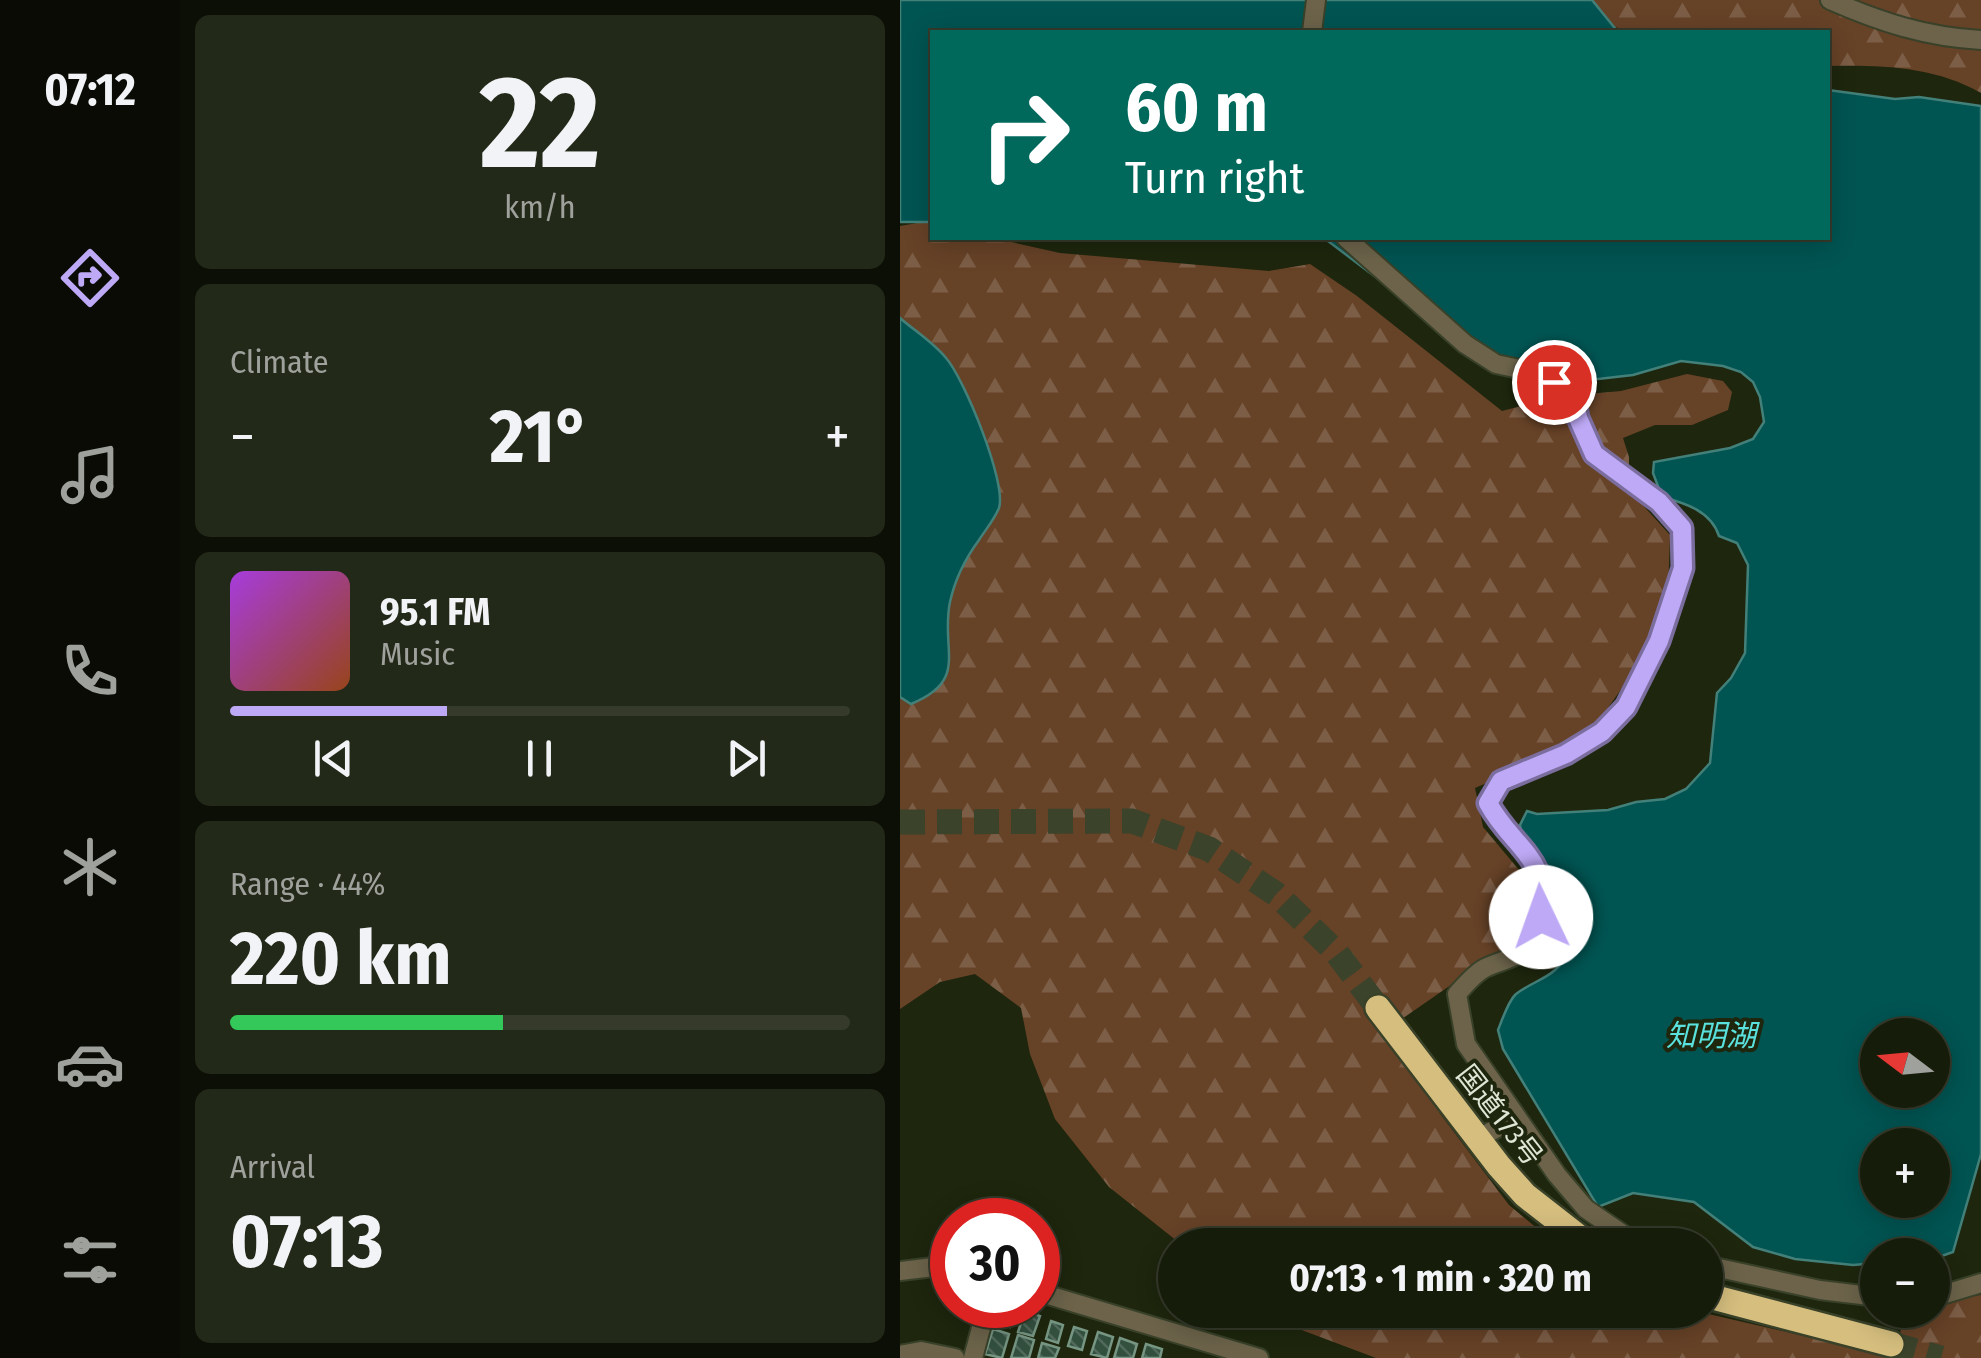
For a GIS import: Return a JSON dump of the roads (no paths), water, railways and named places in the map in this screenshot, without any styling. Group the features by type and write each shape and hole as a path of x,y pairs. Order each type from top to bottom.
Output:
{"highway":[{"name":"国道173号","path":"1378,1008 1526,1196 1567,1228"},
{"path":"1723,1300 1891,1344"}],"street":[{"path":"1312,30 1316,0"},
{"path":"1830,0 1882,23 1940,38 1981,40"},
{"path":"1348,240 1465,344 1496,364 1539,376 1574,394 1578,418 1594,454 1659,502 1682,528 1683,568 1659,641 1626,707 1602,732 1566,754 1501,781 1488,803 1538,868 1545,896 1541,917 1527,946 1505,961 1482,969 1457,994 1466,1044 1556,1175 1586,1209 1614,1228"},
{"path":"1478,1139 1516,1117"},
{"path":"900,1272 930,1268"},
{"path":"1723,1268 1860,1295"},
{"path":"1950,1292 1981,1283"},
{"path":"1060,1299 1236,1355 1259,1358"},
{"path":"973,1358 981,1328"},
{"path":"900,1354 921,1351 955,1358"}],"water":[{"path":"900,0 1592,0 1616,30 930,30 930,222 900,222"},
{"name":"知明湖","path":"1830,90 1981,106 1981,1154 1953,1252 1950,1253 1950,1238 1860,1238 1860,1264 1795,1259 1753,1247 1694,1202 1633,1193 1598,1207 1503,1049 1498,1030 1512,998 1555,970 1569,953 1575,935 1575,917 1559,882 1522,835 1520,825 1527,811 1537,814 1608,810 1665,799 1686,789 1710,763 1717,693 1745,653 1748,565 1737,543 1719,536 1704,514 1662,497 1653,473 1654,462 1730,448 1753,439 1764,422 1753,382 1741,372 1723,366 1681,361 1633,375 1598,379 1567,377 1551,369 1496,368 1327,240 1830,240"},
{"path":"900,318 936,347 954,369 982,431 1000,495 999,508 965,562 952,594 947,674 929,695 911,704 900,697"}],"tunnel":[{"path":"900,822 1132,821 1209,849 1276,894 1336,952 1378,1008"},
{"path":"1891,1344 1941,1358"}]}
